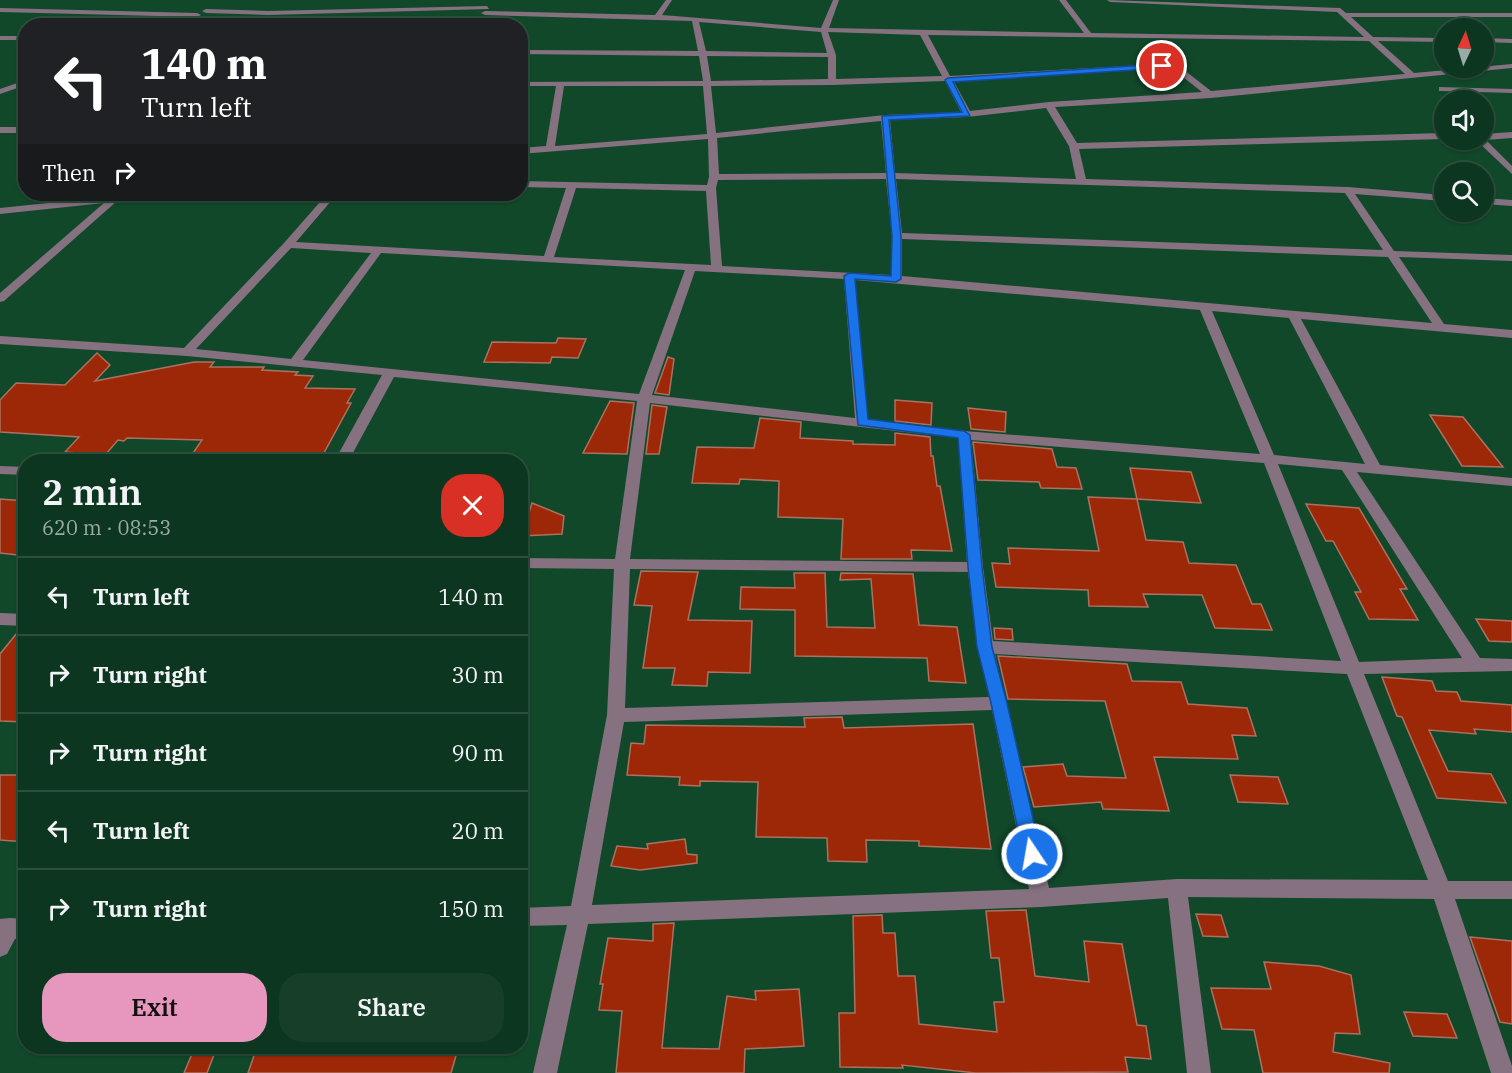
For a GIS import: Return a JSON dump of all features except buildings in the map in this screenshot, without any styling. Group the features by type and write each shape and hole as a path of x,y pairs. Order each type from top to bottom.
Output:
{"street":[{"path":"484,13 491,0"},
{"path":"657,18 669,0"},
{"path":"832,83 832,55 824,30 836,0"},
{"path":"1062,0 1089,35"},
{"path":"1110,0 1342,13 1512,15"},
{"path":"1332,0 1342,13 1412,76"},
{"path":"188,18 229,4"},
{"path":"0,10 197,15"},
{"path":"206,11 484,13 695,19 824,30 923,33 1434,40"},
{"path":"695,19 704,55 708,85 714,177 711,188 717,269"},
{"path":"923,33 967,114"},
{"path":"0,38 18,38"},
{"path":"1494,40 1512,41"},
{"path":"528,52 832,55"},
{"path":"528,84 708,85 948,80 1162,66 1176,68 1211,95"},
{"path":"528,150 712,136 885,118 1211,95 1512,66"},
{"path":"1429,75 1442,89 1512,91"},
{"path":"550,149 560,84"},
{"path":"0,92 18,85"},
{"path":"1049,105 1074,146 1082,183"},
{"path":"885,118 897,236 896,279"},
{"path":"0,130 18,130"},
{"path":"1494,137 1512,135"},
{"path":"1074,146 1434,136"},
{"path":"1493,150 1512,171"},
{"path":"714,177 892,176 1348,190 1434,197"},
{"path":"528,184 711,188"},
{"path":"548,260 572,185"},
{"path":"1348,190 1441,328"},
{"path":"0,211 77,201"},
{"path":"0,299 110,201"},
{"path":"187,352 288,245 326,201"},
{"path":"1494,202 1512,204"},
{"path":"897,236 1512,258"},
{"path":"288,245 377,252 896,279 1512,334"},
{"path":"294,363 377,252"},
{"path":"545,1073 580,915 616,715 622,565 644,398 691,268"},
{"path":"849,276 862,422"},
{"path":"1204,306 1269,459 1442,891 1506,1071"},
{"path":"1293,315 1375,469"},
{"path":"0,340 187,352 644,398 964,435 1269,459 1512,482"},
{"path":"344,454 390,373"},
{"path":"964,435 975,567 985,647 1041,898"},
{"path":"1346,466 1475,664"},
{"path":"0,470 18,471"},
{"path":"528,564 975,567"},
{"path":"0,619 18,620"},
{"path":"985,647 1353,668 1512,665"},
{"path":"616,715 999,703"},
{"path":"1177,888 1199,1073"},
{"path":"528,917 1041,898 1177,888 1512,890"},
{"path":"0,947 12,929"}],"route":[{"path":"1032,854 985,647 975,567 964,435 862,422 849,276 896,279 897,236 885,118 967,114 948,80 1162,66"}]}
